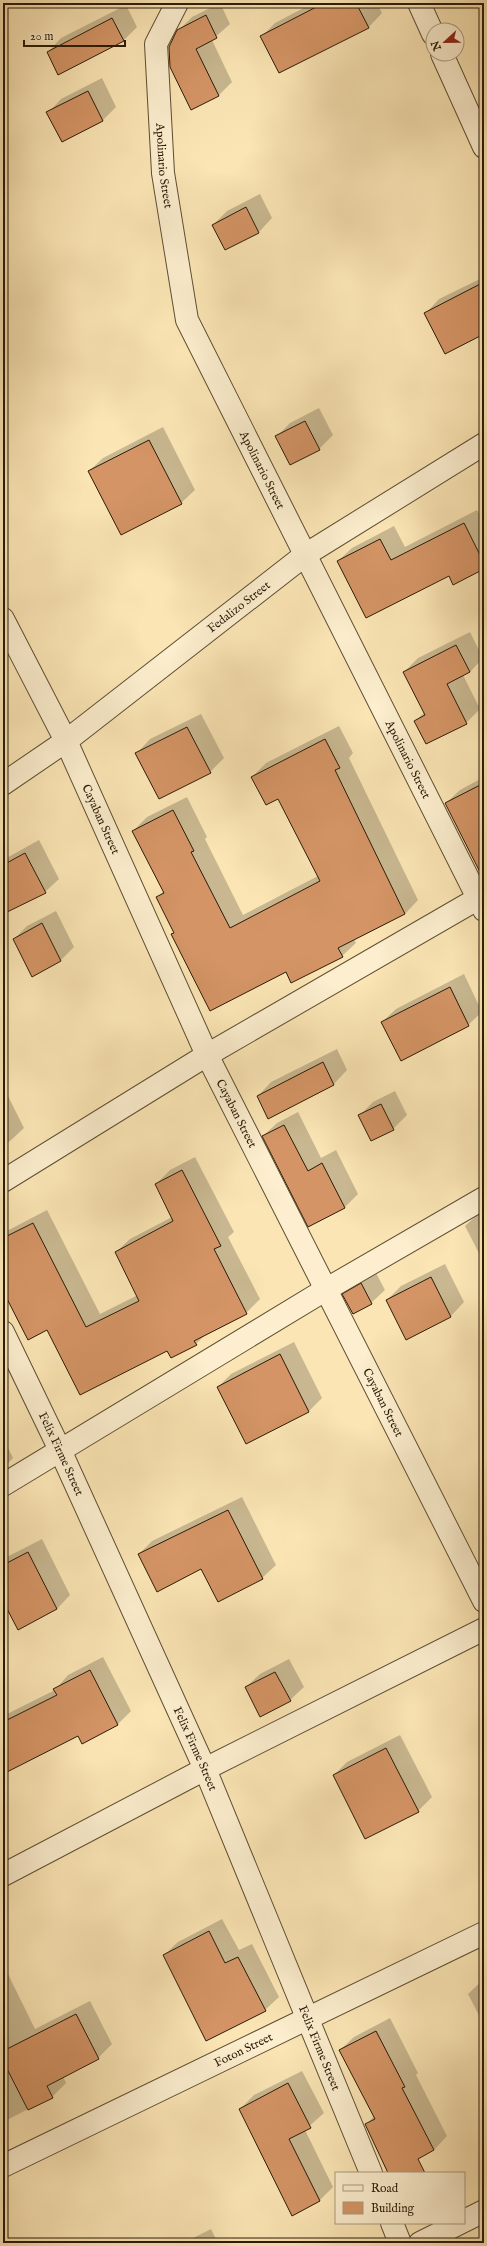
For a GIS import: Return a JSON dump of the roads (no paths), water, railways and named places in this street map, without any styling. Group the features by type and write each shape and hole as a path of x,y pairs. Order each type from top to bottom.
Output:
{"street":[{"name":"Apolinario Street","path":"177,3 156,44 163,173 187,320 304,555 482,901"},
{"path":"419,3 428,22"},
{"path":"446,62 484,147"},
{"name":"Fedalizo Street","path":"3,784 66,741 304,555 484,444"},
{"name":"Cayaban Street","path":"3,619 66,741 207,1055 484,1601"},
{"path":"3,1181 207,1055 482,901"},
{"path":"3,1485 325,1290 484,1198"},
{"name":"Felix Firme Street","path":"3,1332 60,1450 204,1769 372,2172"},
{"path":"3,1875 204,1769 484,1629"},
{"name":"Foton Street","path":"3,2166 308,2020 484,1933"},
{"path":"465,2220 484,2210"},
{"path":"392,2224 400,2243"},
{"path":"420,2243 458,2224"}]}
